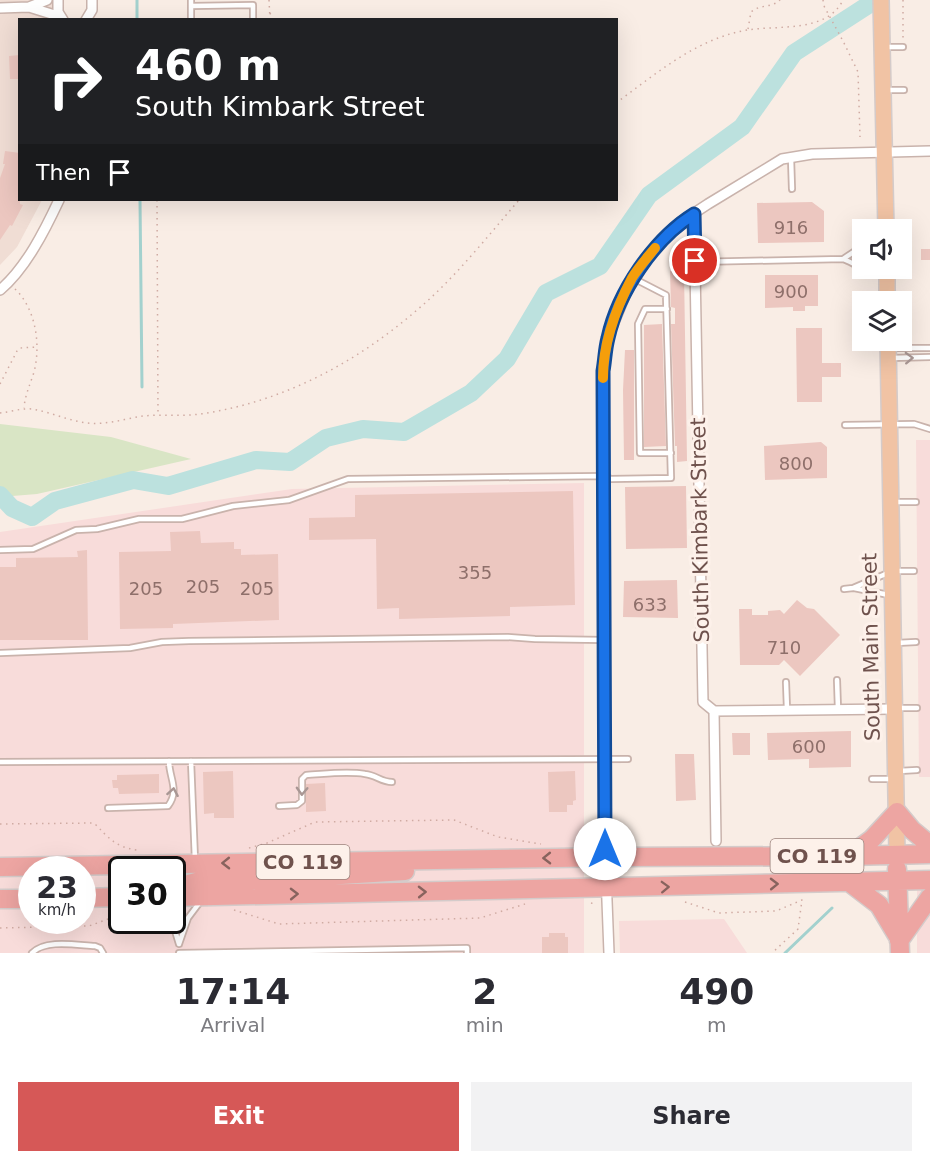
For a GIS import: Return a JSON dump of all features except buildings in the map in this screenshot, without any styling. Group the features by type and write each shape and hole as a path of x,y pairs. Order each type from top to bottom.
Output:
{"highway":[{"path":"849,856 877,835 897,812 912,830 930,845"},
{"name":"CO 119","path":"0,867 930,854"},
{"name":"South Main Street","path":"897,855 899,947"},
{"path":"186,885 200,881 247,881 402,872 457,860"},
{"name":"CO 119","path":"186,896 930,880"},
{"path":"849,882 885,912 899,947"},
{"path":"899,947 930,897"},
{"path":"0,899 18,898"}],"main road":[{"path":"881,0 886,219"},
{"name":"South Main Street","path":"888,351 897,855"}],"street":[{"path":"0,8 29,7 47,0"},
{"path":"58,0 57,6 62,18"},
{"path":"87,18 92,10 92,0"},
{"path":"29,7 62,18"},
{"path":"609,953 605,857 603,371 608,336 633,278 655,248 679,223 757,173 782,159 812,154 930,151"},
{"path":"0,290 9,283 42,235 59,201"},
{"name":"South Kimbark Street","path":"694,214 703,702 714,711 716,841"},
{"path":"714,711 894,708"}],"lane":[{"path":"191,3 253,5 253,18"},
{"path":"882,47 903,47"},
{"path":"883,90 904,90"},
{"path":"791,158 792,189"},
{"path":"843,259 852,253"},
{"path":"695,261 843,259 852,264"},
{"path":"0,550 33,549 76,530 139,519 182,519 233,506 289,500 348,479 604,476 611,479 671,478 666,295 633,278"},
{"path":"667,309 645,309 638,324 640,453 670,453"},
{"path":"912,348 930,348"},
{"path":"898,351 930,357"},
{"path":"845,425 914,424 930,429"},
{"path":"891,502 916,502"},
{"path":"844,589 853,588 892,572 914,571"},
{"path":"853,588 892,595"},
{"path":"0,653 130,648 162,642 291,639 508,636 535,639 604,640"},
{"path":"893,643 916,642"},
{"path":"837,680 838,709"},
{"path":"786,682 787,710"},
{"path":"894,708 917,708"},
{"path":"0,762 628,759"},
{"path":"108,808 168,806 173,799 174,783 169,770 169,761"},
{"path":"191,761 195,864"},
{"path":"872,779 917,770"},
{"path":"279,806 297,805 302,801 302,779 306,775 364,774 383,782 392,782"},
{"path":"207,896 195,907 188,918 178,953 466,948 467,953"},
{"path":"176,934 179,944"},
{"path":"32,953 40,945 56,945 95,946 103,953"}],"path":[{"path":"270,0 272,18"},
{"path":"748,30 751,12 780,0"},
{"path":"823,0 858,72 860,137"},
{"path":"618,102 696,47 715,38 748,30 814,23 835,13 843,0"},
{"path":"903,1 903,47"},
{"path":"157,201 158,415"},
{"path":"0,413 31,409 98,424 158,415 205,414 250,403 306,382 361,353 418,309 451,277 518,201"},
{"path":"9,283 29,309 37,347 36,361 25,397 24,409"},
{"path":"0,384 10,362 20,348 37,347"},
{"path":"247,849 267,843 315,822 454,820 498,837 545,844"},
{"path":"0,824 94,824 123,848 143,851"},
{"path":"685,902 719,914 776,911 802,900 798,929 772,953"},
{"path":"233,910 279,924 480,918 525,904"},
{"path":"0,928 89,926 108,919"}],"shaded area":[{"path":"0,0 55,0 55,18 18,18 18,201 41,201 17,247 0,265"},
{"path":"916,440 930,440 930,777 919,777"},
{"path":"584,483 584,953 0,953 0,532 292,489"},
{"path":"917,890 930,890 930,953 917,953"},
{"path":"724,919 747,953 620,953 619,921"}],"green space":[{"path":"0,424 111,437 191,459 37,494 0,497"}],"waterway":[{"path":"137,0 137,18"},
{"path":"0,495 12,508 32,517 55,501 133,480 168,486 256,460 290,462 326,438 363,429 404,432 471,393 507,359 546,293 600,266 649,195 742,127 794,53 876,0"},
{"path":"140,201 142,387"},
{"path":"785,953 832,908"}],"slow traffic":[{"path":"603,378 608,336 620,304 633,276 655,248"}],"route":[{"path":"605,849 603,371 608,336 633,276 667,235 679,223 694,214 695,261"}]}
